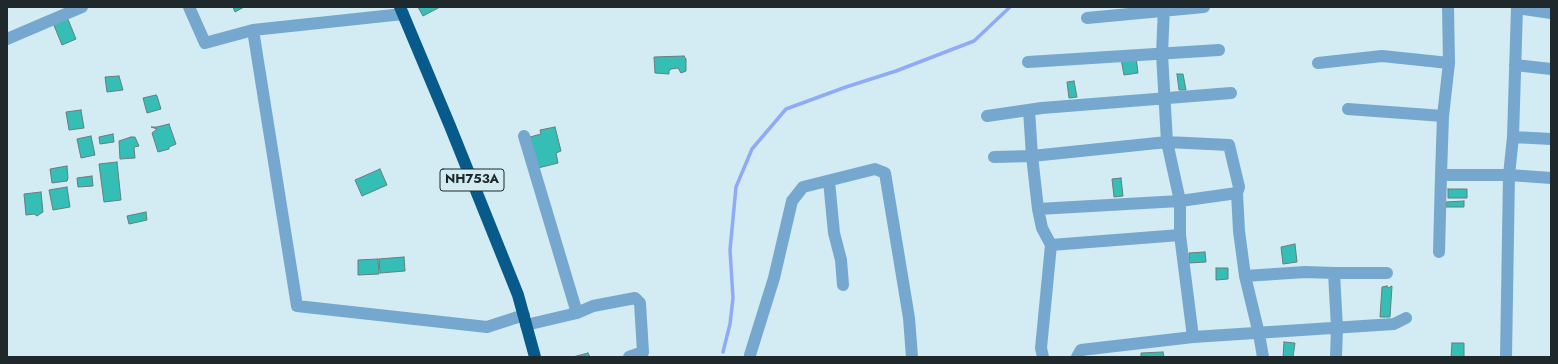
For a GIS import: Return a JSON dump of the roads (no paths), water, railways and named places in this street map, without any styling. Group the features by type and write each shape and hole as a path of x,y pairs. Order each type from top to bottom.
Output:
{"highway":[{"name":"NH753A","path":"402,11 516,288 535,357"}],"street":[{"path":"7,39 82,7"},
{"path":"189,7 205,43 253,30 402,11"},
{"path":"1087,18 1164,9 1204,7"},
{"path":"1439,252 1443,116 1449,63 1448,7"},
{"path":"1506,357 1509,176 1513,137 1517,8 1551,13"},
{"path":"1164,9 1162,54 1167,142 1180,201 1180,235 1193,337"},
{"path":"253,30 297,306 487,327 577,313 593,306 635,298 640,303 643,352 629,357"},
{"path":"1028,62 1219,50"},
{"path":"1318,63 1382,56 1449,63"},
{"path":"1515,65 1551,69"},
{"path":"987,116 1029,110 1231,93"},
{"path":"1348,109 1443,116"},
{"path":"1029,110 1038,209 1042,228 1051,245 1041,348 1043,357"},
{"path":"524,136 577,313"},
{"path":"1513,137 1551,139"},
{"path":"994,157 1032,156 1167,142 1229,145 1239,187 1237,193 1239,231 1245,276 1263,357"},
{"path":"750,355 774,278 792,201 803,187 875,169 885,173 909,318 912,357"},
{"path":"1441,175 1551,178"},
{"path":"830,181 834,233 840,260 843,285"},
{"path":"1038,209 1180,201 1237,193"},
{"path":"1051,245 1180,235"},
{"path":"1245,276 1305,272 1387,273"},
{"path":"1334,273 1337,328 1336,357"},
{"path":"1077,357 1081,350 1193,337 1259,334 1394,324 1406,318"}],"waterway":[{"path":"723,352 730,324 733,298 730,250 736,187 752,149 786,109 846,87 896,71 974,41 1010,7"}]}
